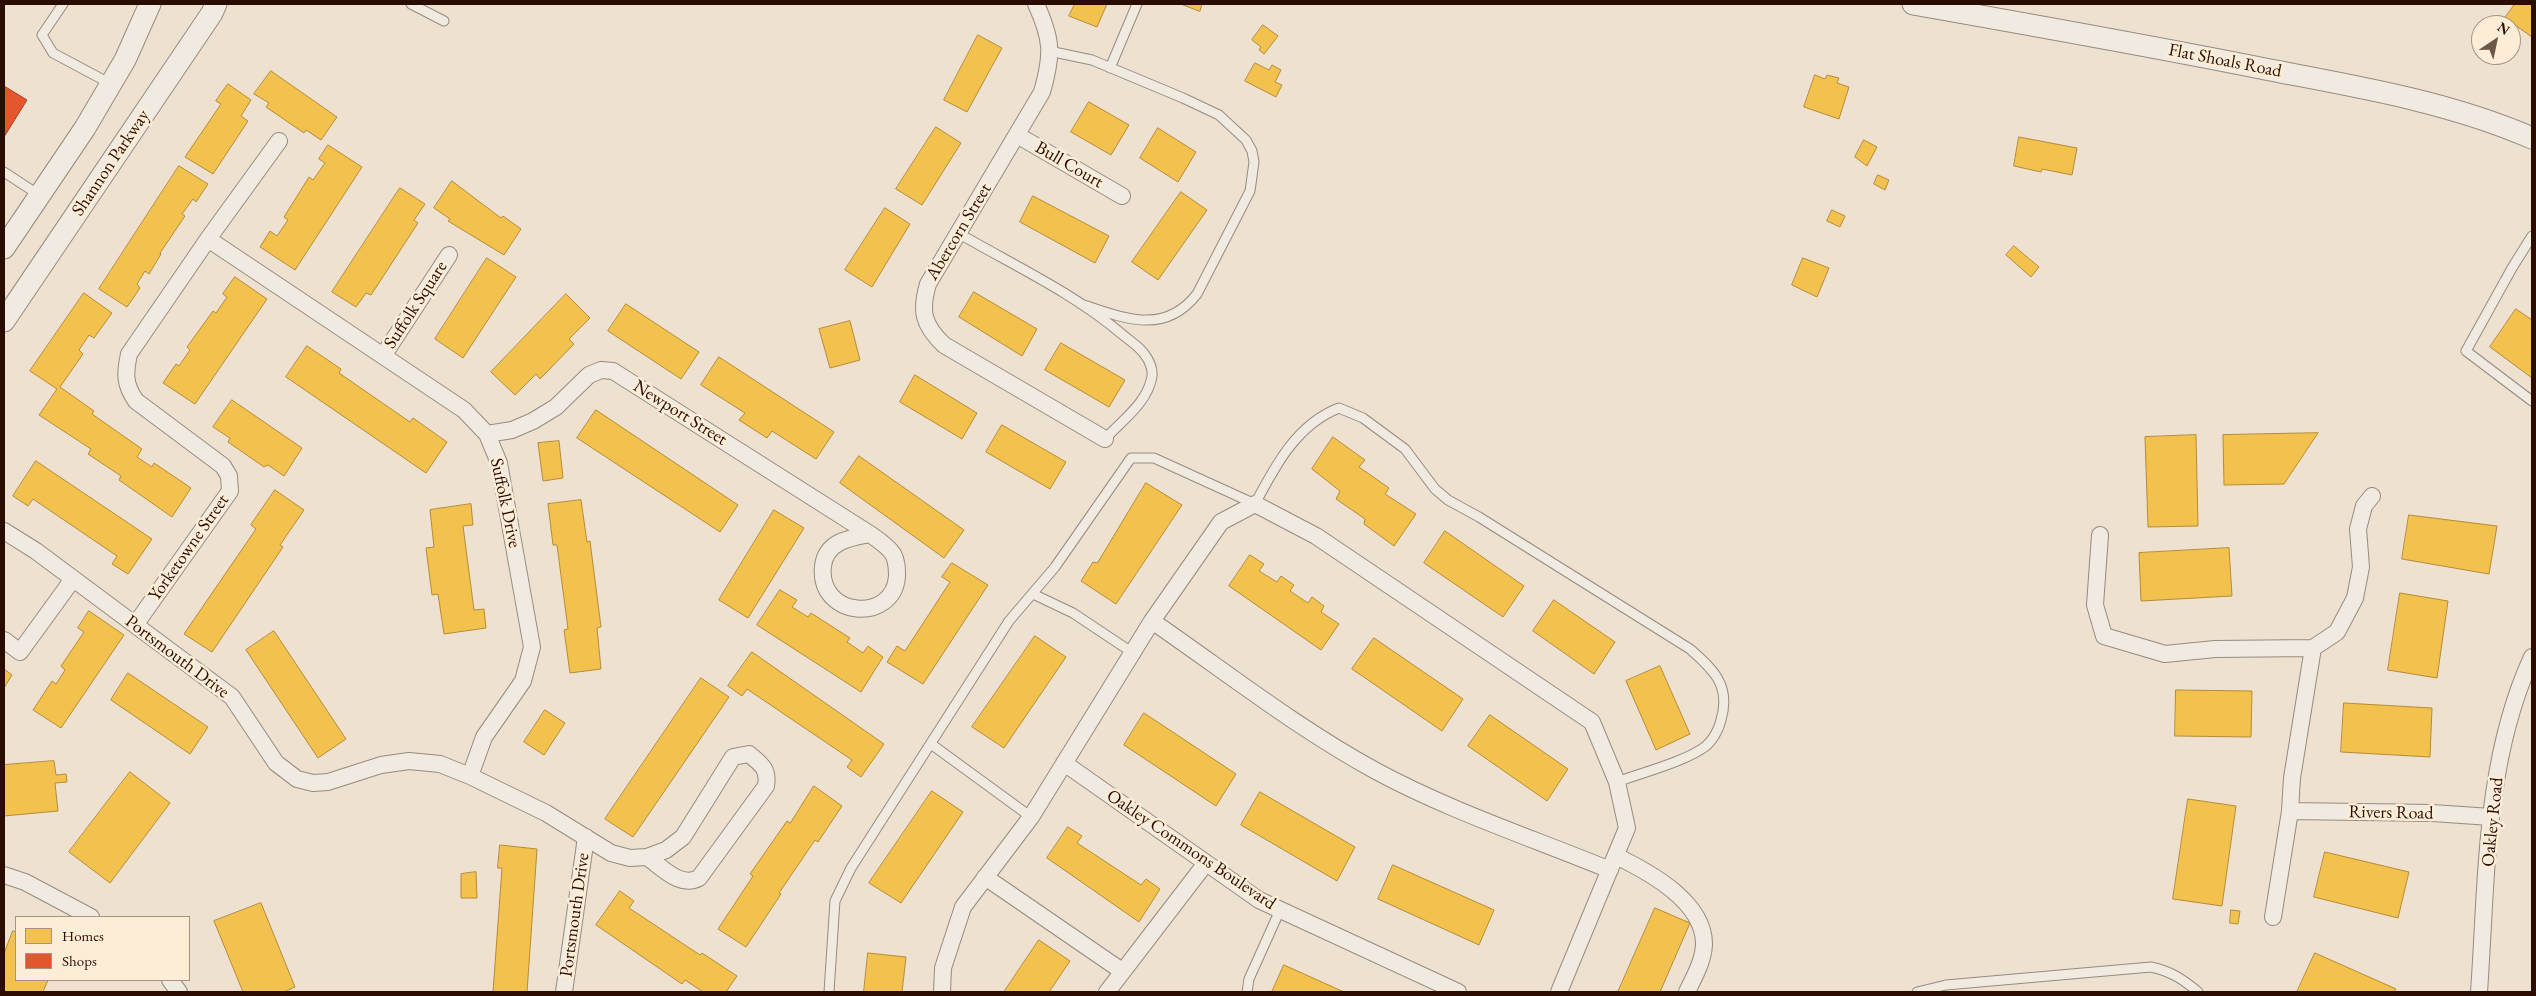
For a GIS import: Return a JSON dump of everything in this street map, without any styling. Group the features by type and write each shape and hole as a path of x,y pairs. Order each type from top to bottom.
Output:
{"street":[{"path":"4,248 85,128 125,60 150,4"},
{"name":"Shannon Parkway","path":"4,321 212,13 216,4"},
{"name":"Abercorn Street","path":"1036,4 1048,31 1050,64 1042,92 928,284 923,301 925,319 932,334 944,345 1105,439"},
{"name":"Flat Shoals Road","path":"1913,4 1995,11 2378,91 2443,106 2532,138"},
{"name":"Bull Court","path":"1017,135 1122,196"},
{"path":"208,239 279,142"},
{"name":"Suffolk Drive","path":"208,239 464,410 487,434 499,462 532,647 523,681 484,737 470,776"},
{"name":"Yorketowne Street","path":"135,625 230,491 229,476 223,466 136,401 128,390 124,376 129,354 208,239"},
{"name":"Suffolk Square","path":"383,356 449,255"},
{"name":"Newport Street","path":"487,434 512,430 533,422 556,407 589,375 600,370 613,372 870,534"},
{"path":"2100,535 2095,605 2104,636 2165,654 2215,649 2313,648 2337,632 2355,598 2361,567 2358,529 2364,506 2372,496"},
{"path":"942,992 943,968 963,907 1031,817 1152,622 1221,522 1255,504 1316,536 1592,722 1617,782 1627,828 1559,992"},
{"name":"Portsmouth Drive","path":"4,531 73,579 232,697 276,763 297,779 313,783 328,782 381,765 409,761 440,764 470,776 546,813 611,853 630,858 647,857"},
{"path":"870,534 892,552 897,566 896,581 890,594 880,604 866,609 851,608 838,603 828,592 823,578 823,564 830,550 840,540 870,534"},
{"path":"4,640 20,652 73,579"},
{"path":"1152,622 1317,736 1376,771 1490,823 1651,874 1668,886 1687,906 1701,925 1704,945 1700,964 1687,992"},
{"path":"2273,917 2290,811 2292,778 2313,648"},
{"name":"Oakley Road","path":"2479,992 2491,817 2499,763 2510,715 2532,657"},
{"path":"748,754 764,766 768,776 766,786 699,878 692,881 682,881 647,857 666,850 683,837 733,757 748,754"},
{"name":"Oakley Commons Boulevard","path":"1064,763 1259,900 1458,992"},
{"name":"Rivers Road","path":"2290,811 2432,813 2491,817"},
{"name":"Portsmouth Drive","path":"564,992 586,837"},
{"path":"1107,992 1206,863"},
{"path":"4,875 25,882 90,916"},
{"path":"986,877 1122,971"},
{"path":"171,981 179,992"}],"lane":[{"path":"63,4 42,35 53,53 111,84"},
{"path":"410,4 444,21"},
{"path":"1110,68 1137,4"},
{"path":"1049,51 1092,60 1220,115 1246,140 1252,151 1254,162 1250,191 1197,294 1187,307 1174,316 1143,321 1081,304"},
{"path":"4,172 39,196"},
{"path":"958,233 1081,304 1112,326 1145,354 1151,366 1152,376 1148,388 1126,420 1105,439"},
{"path":"2532,236 2466,351 2532,401"},
{"path":"829,992 835,901 851,868 1010,621 1060,560 1131,458 1154,458 1255,504 1278,459 1324,413 1339,408 1363,418 1405,449 1434,489 1448,500 1488,522 1690,649 1709,666 1722,684 1725,706 1719,729 1707,745 1690,754 1617,782"},
{"path":"1033,594 1073,613 1133,653"},
{"path":"931,744 1031,817"},
{"path":"1247,992 1249,979 1280,910"},
{"path":"1917,992 2151,967 2167,970 2184,980 2198,992"}],"building: Homes":[{"path":"1075,4 1107,4 1097,27 1069,16"},
{"path":"1181,4 1202,4 1200,11"},
{"path":"2515,4 2532,4 2532,37 2521,29 2521,15 2507,15"},
{"path":"1263,25 1278,36 1264,54 1259,50 1261,47 1252,40"},
{"path":"978,35 1002,48 967,112 944,100"},
{"path":"1255,63 1269,70 1272,65 1281,70 1275,82 1282,85 1276,97 1245,81"},
{"path":"271,71 337,117 321,140 306,130 304,133 266,107 269,103 254,94"},
{"path":"1815,75 1825,79 1827,75 1839,78 1837,83 1849,87 1839,119 1804,107"},
{"path":"228,84 251,100 241,116 248,121 213,174 185,157 221,104 216,101"},
{"path":"1089,102 1129,125 1111,155 1071,132"},
{"path":"936,127 961,143 922,205 896,189"},
{"path":"1158,128 1196,152 1178,182 1140,158"},
{"path":"2019,137 2077,148 2072,175 2042,169 2041,172 2014,166"},
{"path":"1864,140 1877,147 1867,166 1855,157"},
{"path":"328,145 362,167 295,270 260,247 270,231 277,236 288,220 284,217 309,177 313,180 325,163 319,159"},
{"path":"179,166 208,184 196,202 193,199 182,214 185,216 160,253 149,274 145,271 137,284 140,288 127,307 99,289"},
{"path":"1878,175 1889,180 1885,190 1874,184"},
{"path":"452,181 501,218 503,216 521,229 504,255 448,221 450,219 434,208"},
{"path":"400,188 425,204 414,220 418,223 371,295 366,293 356,307 332,292"},
{"path":"1181,192 1207,210 1158,280 1132,262"},
{"path":"1033,196 1109,236 1095,263 1020,222"},
{"path":"885,208 910,224 872,287 845,270"},
{"path":"1832,210 1845,216 1840,227 1827,221"},
{"path":"2014,246 2039,267 2031,277 2006,255"},
{"path":"487,258 516,277 463,358 435,339"},
{"path":"1803,258 1829,268 1817,297 1792,285"},
{"path":"235,277 267,299 195,404 163,383 176,364 179,366 190,350 187,347 213,311 216,313 227,297 223,294"},
{"path":"974,292 1037,329 1022,356 959,317"},
{"path":"84,293 112,313 94,338 89,335 79,350 83,354 60,387 94,411 92,414 142,449 137,457 152,467 154,463 191,488 172,517 119,480 121,476 88,454 91,449 39,415 57,389 30,371"},
{"path":"566,294 590,318 569,339 574,344 540,379 536,374 515,395 491,372"},
{"path":"626,304 699,352 681,379 608,331"},
{"path":"2516,309 2532,320 2532,378 2490,347"},
{"path":"850,321 860,360 830,368 819,329"},
{"path":"1061,343 1125,380 1109,407 1045,370"},
{"path":"307,346 341,369 339,373 410,422 413,418 447,442 426,473 286,377"},
{"path":"719,357 834,432 816,459 772,431 767,438 739,420 745,413 701,385"},
{"path":"915,375 977,413 962,439 900,402"},
{"path":"232,400 302,448 284,476 268,465 264,467 228,442 230,438 213,427"},
{"path":"596,410 738,505 720,532 577,438"},
{"path":"1002,425 1066,462 1050,489 986,452"},
{"path":"2318,433 2284,484 2224,485 2223,435"},
{"path":"2196,435 2198,526 2148,527 2145,437"},
{"path":"1333,437 1365,460 1359,467 1389,488 1385,494 1416,514 1394,546 1364,524 1365,519 1336,499 1340,491 1312,469"},
{"path":"559,441 563,478 543,481 538,443"},
{"path":"859,456 964,530 944,558 840,483"},
{"path":"36,461 152,539 128,574 112,564 117,556 33,499 28,506 13,496"},
{"path":"1146,483 1182,505 1116,604 1081,581 1093,562 1097,563"},
{"path":"275,490 304,510 280,545 283,547 212,652 184,634 256,529 251,525"},
{"path":"581,500 587,542 590,541 601,627 597,628 601,669 570,673 564,630 568,629 557,545 553,545 548,504"},
{"path":"471,504 473,525 463,526 474,610 484,609 486,628 444,634 438,594 432,595 426,548 434,547 430,510"},
{"path":"774,510 804,528 748,618 719,600"},
{"path":"2409,515 2497,526 2489,574 2402,559"},
{"path":"1445,531 1524,586 1503,617 1424,563"},
{"path":"2229,548 2232,596 2141,601 2139,553"},
{"path":"1250,555 1264,564 1259,571 1277,582 1281,576 1294,585 1290,591 1308,603 1312,597 1324,606 1321,612 1339,624 1321,650 1229,586"},
{"path":"952,563 988,585 923,684 887,662 897,646 905,651 950,582 942,577"},
{"path":"780,590 797,600 792,607 808,617 811,613 850,638 847,642 863,653 868,646 883,657 861,692 757,625"},
{"path":"2400,593 2448,601 2437,678 2388,670"},
{"path":"1554,600 1615,642 1594,674 1533,631"},
{"path":"89,611 124,635 61,728 33,710 52,681 56,684 65,670 61,666 84,632 78,628"},
{"path":"274,631 346,739 318,758 246,650"},
{"path":"1035,636 1066,657 1004,748 972,727"},
{"path":"1374,638 1463,699 1442,731 1352,669"},
{"path":"752,652 884,744 861,777 847,767 852,760 747,689 742,696 728,686"},
{"path":"1660,666 1690,734 1656,750 1626,681"},
{"path":"4,669 12,675 4,688"},
{"path":"128,673 208,727 190,754 111,700"},
{"path":"701,678 729,697 633,837 605,819"},
{"path":"2176,690 2252,691 2251,737 2175,736"},
{"path":"2344,703 2432,708 2430,757 2341,752"},
{"path":"545,710 565,723 544,755 524,742"},
{"path":"1144,713 1236,774 1216,806 1124,745"},
{"path":"1490,715 1568,769 1547,801 1468,746"},
{"path":"54,761 56,775 66,774 67,782 55,783 58,811 4,816 4,765"},
{"path":"130,772 170,803 110,883 69,852"},
{"path":"814,786 842,806 818,842 815,840 779,893 781,894 746,947 718,929 753,876 750,874 787,821 790,823"},
{"path":"932,791 963,812 901,903 869,883"},
{"path":"1260,792 1355,847 1337,881 1241,825"},
{"path":"2188,799 2236,806 2222,906 2173,899"},
{"path":"1068,827 1082,836 1077,843 1141,885 1146,879 1160,889 1139,922 1047,858"},
{"path":"500,845 537,849 527,992 493,992 502,868 498,868"},
{"path":"2325,852 2409,872 2398,918 2314,897"},
{"path":"1393,865 1494,910 1479,945 1378,899"},
{"path":"476,872 477,898 461,898 461,874"},
{"path":"620,891 634,901 629,908 700,955 702,953 737,976 726,992 703,992 685,980 682,984 596,925"},
{"path":"261,903 295,987 284,992 243,992 214,921"},
{"path":"1655,908 1690,923 1660,992 1618,992"},
{"path":"2231,910 2240,911 2238,924 2230,923"},
{"path":"13,931 15,932 15,981 48,981 43,992 4,992 4,954"},
{"path":"1039,940 1070,961 1049,992 1004,992"},
{"path":"868,953 906,957 902,992 864,992"},
{"path":"2315,953 2396,989 2394,992 2297,992"},
{"path":"1284,965 1344,992 1272,992"}],"building: Shops":[{"path":"4,86 27,100 4,137"}]}
